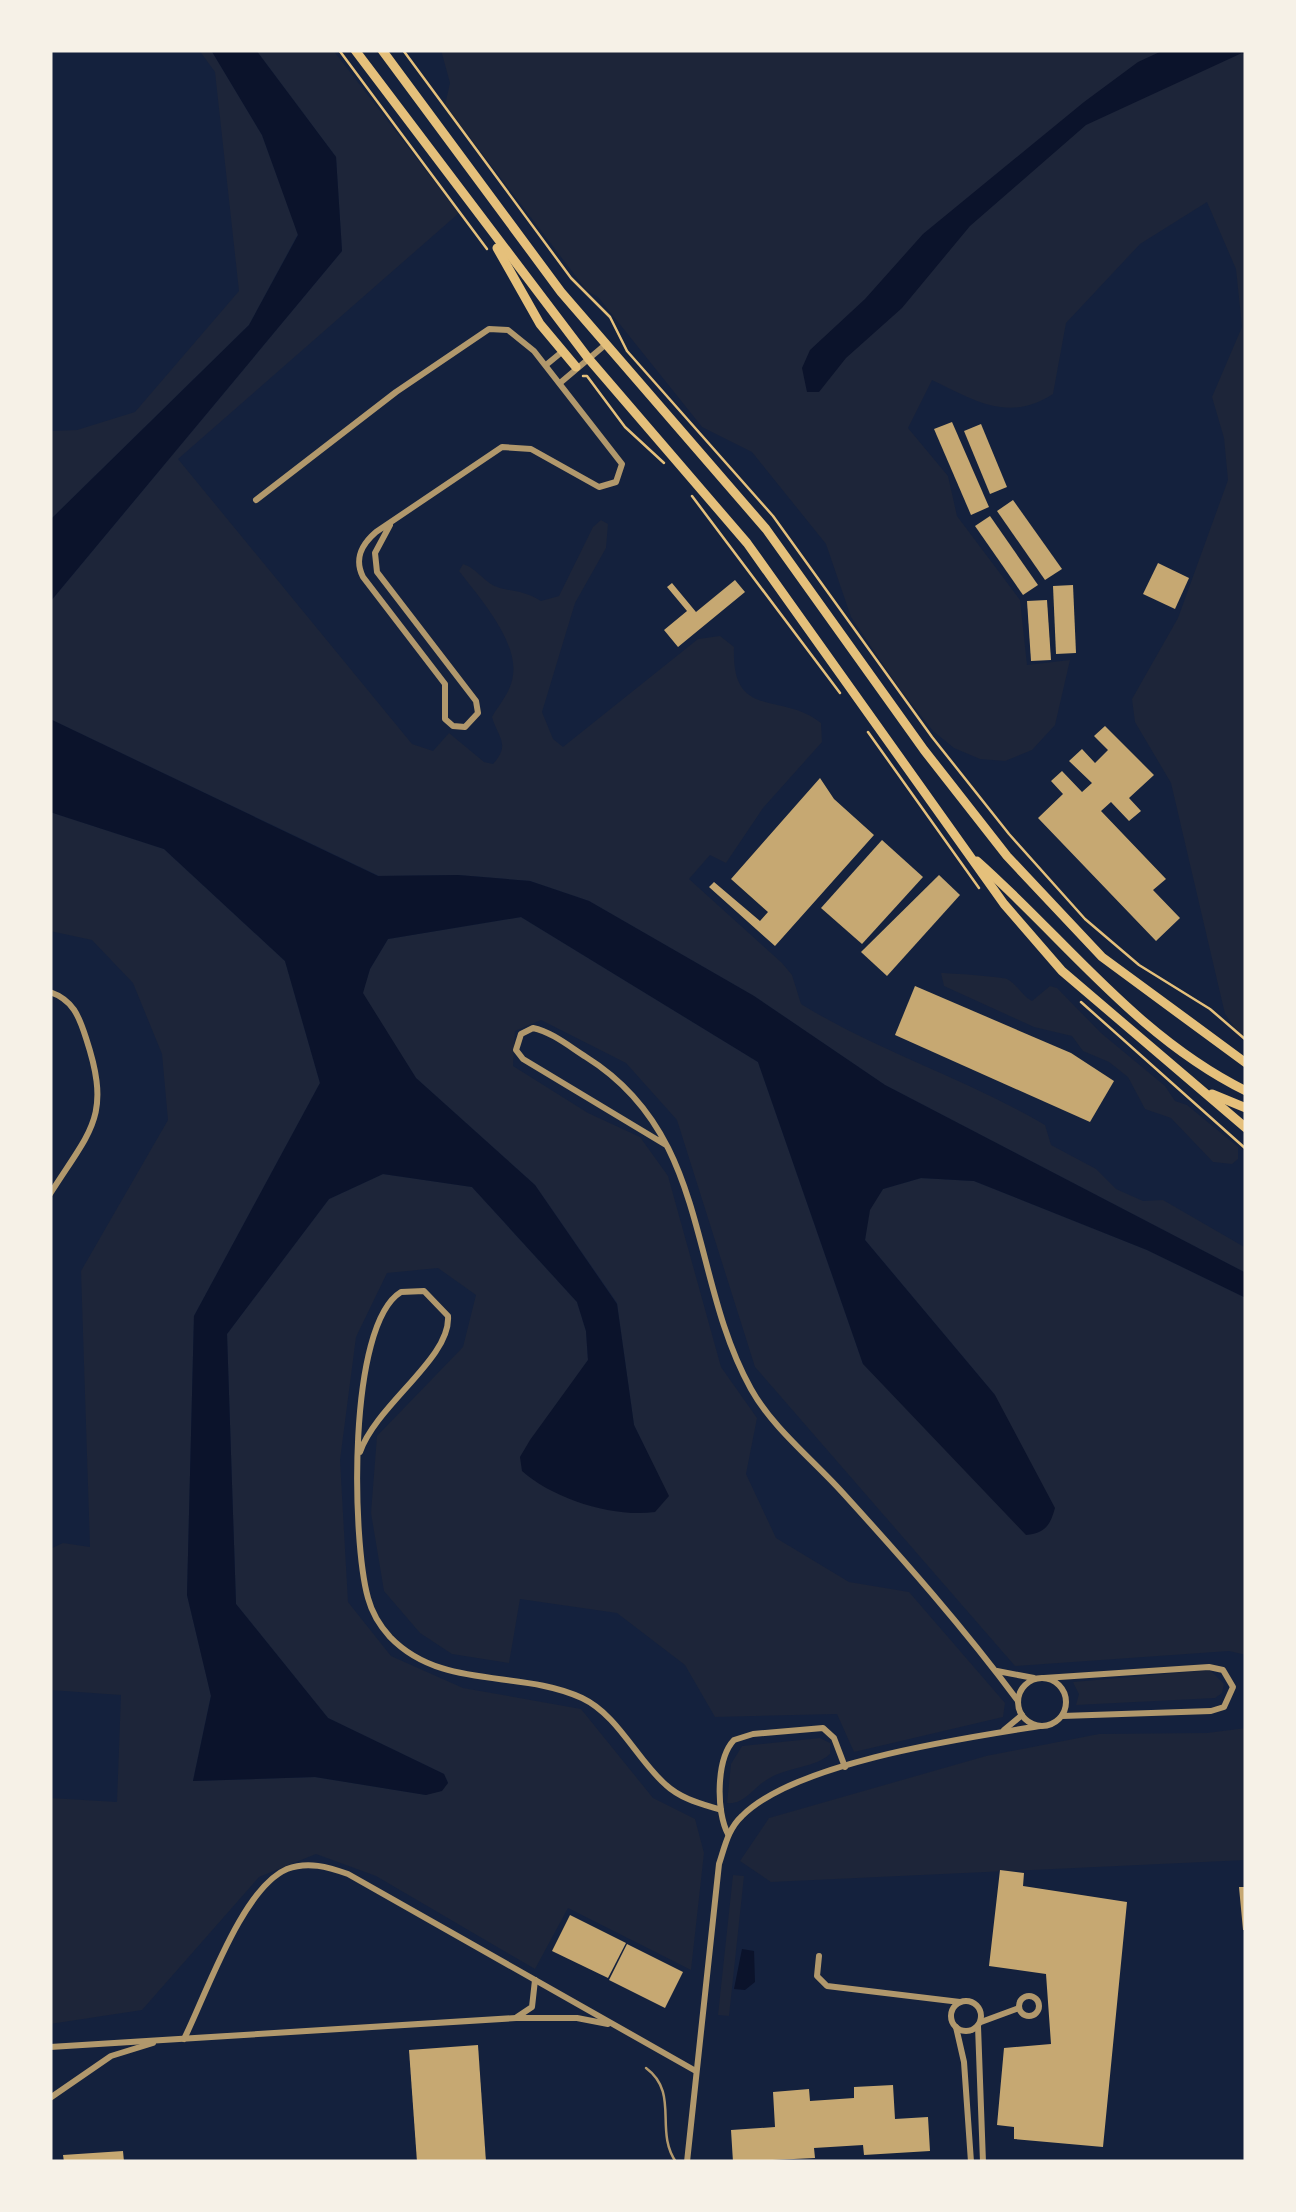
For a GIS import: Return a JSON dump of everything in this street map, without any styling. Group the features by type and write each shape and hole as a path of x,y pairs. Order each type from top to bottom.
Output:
{"main road":[{"path":"355,50 588,358 747,543 964,849 1062,970 1246,1128"},
{"path":"382,50 604,345 766,529 924,750 1007,856 1102,957 1246,1063"},
{"path":"482,219 534,313 576,367"},
{"path":"964,849 1116,998 1205,1070 1246,1091"},
{"path":"1229,1049 1246,1052"},
{"path":"1196,1086 1246,1108"}],"street":[{"path":"256,500 480,334 508,330 546,365 620,456 622,472 616,482 588,484 531,449 514,445 490,452 390,525 363,546 358,568 444,684 445,718 453,726 465,727 476,720 476,701 377,572 375,552 390,525"},
{"path":"560,382 604,345"},
{"path":"546,365 563,351"},
{"path":"50,992 64,998 79,1016 100,1087 92,1128 50,1194"},
{"path":"666,1145 524,1059 516,1050 521,1034 540,1030 608,1070 641,1100 666,1145 678,1168 752,1391 996,1671 1018,1701 1022,1715 1040,1726"},
{"path":"360,1452 375,1418 446,1340 448,1316 424,1291 401,1292 381,1311 361,1387 360,1452 363,1571 375,1617 387,1634 420,1660 444,1670 544,1688 588,1701 667,1786 721,1810"},
{"path":"686,2162 719,1864 728,1834 742,1816 796,1781 845,1767 1040,1726 1062,1716 1211,1712 1224,1707 1233,1688 1222,1670 1209,1666 1040,1678 996,1671"},
{"path":"1018,1701 1023,1688 1040,1678"},
{"path":"1040,1678 1062,1688 1066,1702 1062,1716"},
{"path":"994,1734 1022,1715"},
{"path":"728,1834 721,1810 725,1753 743,1736 823,1728 834,1738 845,1767"},
{"path":"184,2039 256,1894 284,1870 298,1866 329,1867 348,1874 694,2070"},
{"path":"819,1956 817,1976 822,1984 934,2000 970,2001 998,2012"},
{"path":"516,2018 532,2006 535,1980"},
{"path":"934,2000 956,2027 964,2062 971,2162"},
{"path":"951,2018 960,2002"},
{"path":"979,2006 983,2162"},
{"path":"956,2027 970,2031 998,2012 1020,2008"},
{"path":"50,2047 516,2018 577,2018 619,2027"},
{"path":"50,2098 112,2056 166,2040"}],"lane":[{"path":"646,2068 664,2088 666,2144 676,2162"}],"path":[{"path":"339,50 491,256"},
{"path":"402,50 570,278 610,317 627,351 773,516 932,737 1009,834 1098,930 1139,965 1210,1009 1246,1040"}],"shaded area":[{"path":"199,50 211,50 262,135 298,234 249,325 50,520 50,431 77,430 135,412 239,291 215,72"},
{"path":"211,50 256,50 336,157 342,251 50,602 50,520 249,325 298,235 262,135"},
{"path":"256,50 333,50 459,213 178,459 412,744 433,751 449,733 484,762 493,764 502,741 492,717 510,687 513,662 495,620 459,571 463,564 495,586 541,601 559,596 593,527 601,520 608,524 606,548 575,603 542,712 553,739 563,747 698,639 720,636 734,647 735,670 741,686 761,701 790,708 821,723 822,742 763,808 726,863 710,855 689,879 782,963 792,975 801,1004 1045,1125 1051,1145 1096,1169 1116,1189 1143,1201 1163,1200 1246,1248 1246,1273 885,1085 754,996 589,901 530,881 458,875 379,876 50,719 50,602 342,251 336,157"},
{"path":"441,50 1246,50 1246,1036 1240,1035 1225,1014 1171,783 1135,722 1132,699 1178,618 1228,480 1224,438 1212,397 1242,327 1236,269 1207,202 1140,244 1066,323 1053,394 1037,403 1006,408 977,401 932,380 908,428 948,476 957,516 1020,600 1027,665 1070,660 1055,725 1032,750 1005,761 980,759 954,748 933,731 851,617 826,544 752,452 702,427 598,297 587,291 445,105 450,83"},
{"path":"1164,50 1246,50 1246,56 1242,53 1086,125 970,226 902,308 846,358 819,392 807,392 802,368 810,350 865,299 923,234 1084,102 1138,62"},
{"path":"50,719 378,876 458,875 530,881 589,901 754,996 885,1085 1246,1273 1246,1298 1147,1250 974,1181 921,1178 883,1189 870,1210 865,1240 995,1395 1055,1508 1046,1528 1026,1535 863,1364 758,1062 521,917 388,939 370,969 363,993 416,1078 535,1185 617,1304 634,1425 669,1496 655,1512 603,1509 567,1498 522,1471 520,1457 530,1440 588,1360 586,1331 577,1302 472,1187 383,1174 329,1199 227,1334 236,1604 328,1718 444,1774 448,1783 442,1791 426,1795 315,1777 193,1781 211,1696 187,1595 194,1316 320,1083 285,961 164,849 50,812"},
{"path":"50,812 164,849 285,961 320,1083 194,1316 187,1595 211,1695 193,1781 315,1777 426,1795 448,1783 444,1774 328,1718 236,1604 227,1334 329,1199 383,1174 472,1187 577,1302 586,1331 588,1360 520,1457 668,1496 634,1425 617,1303 535,1185 416,1078 362,993 370,969 388,939 521,917 758,1062 863,1364 995,1395 865,1240 869,1210 883,1189 921,1178 974,1181 1147,1250 1246,1298 1246,1655 1229,1651 1015,1666 755,1367 677,1120 626,1063 541,1020 515,1031 513,1066 588,1113 640,1137 668,1176 721,1367 757,1418 746,1474 776,1538 849,1582 909,1592 1005,1703 1003,1717 854,1752 837,1714 715,1717 685,1665 617,1613 520,1599 509,1663 452,1654 420,1633 384,1591 371,1513 377,1436 463,1347 476,1295 438,1268 387,1273 356,1337 340,1460 348,1602 391,1656 463,1688 581,1709 653,1798 695,1819 704,1853 691,1970 568,1908 535,1969 376,1876 316,1854 259,1877 142,2010 50,2024 50,1798 117,1802 121,1695 50,1690 50,1549 63,1543 90,1547 81,1271 168,1120 162,1054 133,983 92,940 50,931"},
{"path":"941,973 1007,979 1032,1001 1050,986 1057,988 1101,1033 1165,1086 1175,1101 1187,1105 1238,1147 1238,1159 1232,1164 1213,1162 1171,1118 1145,1109 1128,1077 1109,1062 1083,1051 1072,1036 1034,1027 944,986"},
{"path":"1210,1670 1224,1684 1222,1693 1215,1698 1076,1705 1079,1694 1073,1682"},
{"path":"1246,1728 1246,1860 771,1882 740,1861 769,1818 986,1756 1099,1734 1207,1733"},
{"path":"820,1738 830,1743 830,1754 824,1759 776,1775 743,1799 727,1803 731,1764 742,1746"},
{"path":"733,1875 744,1876 729,2016 718,2015"},
{"path":"742,1949 754,1951 755,1982 745,1990 734,1989"}],"building":[{"path":"952,422 989,507 971,515 934,429"},
{"path":"981,424 1007,487 990,494 964,431"},
{"path":"1013,500 1062,569 1045,580 997,511"},
{"path":"990,516 1038,585 1023,595 975,526"},
{"path":"1158,563 1189,578 1175,609 1143,594"},
{"path":"735,580 745,592 678,647 664,630 687,611 667,587 672,583 696,612"},
{"path":"1073,585 1076,653 1056,654 1053,586"},
{"path":"1047,600 1051,660 1031,661 1027,601"},
{"path":"1105,726 1154,775 1129,798 1141,811 1129,821 1111,802 1101,811 1166,879 1153,890 1180,918 1156,941 1038,818 1063,794 1051,781 1062,771 1082,792 1092,783 1069,761 1082,749 1095,763 1108,750 1094,736"},
{"path":"820,778 834,799 874,835 775,946 709,887 714,882 760,921 768,912 731,879"},
{"path":"882,840 923,877 862,944 821,908"},
{"path":"939,875 960,895 887,976 861,952"},
{"path":"915,986 1071,1053 1114,1081 1090,1122 895,1035"},
{"path":"1000,1870 1024,1873 1023,1886 1127,1902 1103,2147 1014,2139 1014,2127 997,2125 1004,2048 1051,2044 1046,1974 989,1966"},
{"path":"1239,1887 1246,1887 1246,1930 1243,1930"},
{"path":"570,1915 626,1943 608,1978 552,1951"},
{"path":"627,1944 683,1972 665,2008 609,1980"},
{"path":"478,2045 486,2162 417,2162 409,2050"},
{"path":"893,2085 895,2119 928,2117 930,2151 864,2155 863,2145 814,2148 815,2158 733,2162 731,2130 775,2127 773,2092 809,2089 810,2101 854,2098 854,2087"},
{"path":"123,2151 124,2162 64,2162 63,2155"}]}
